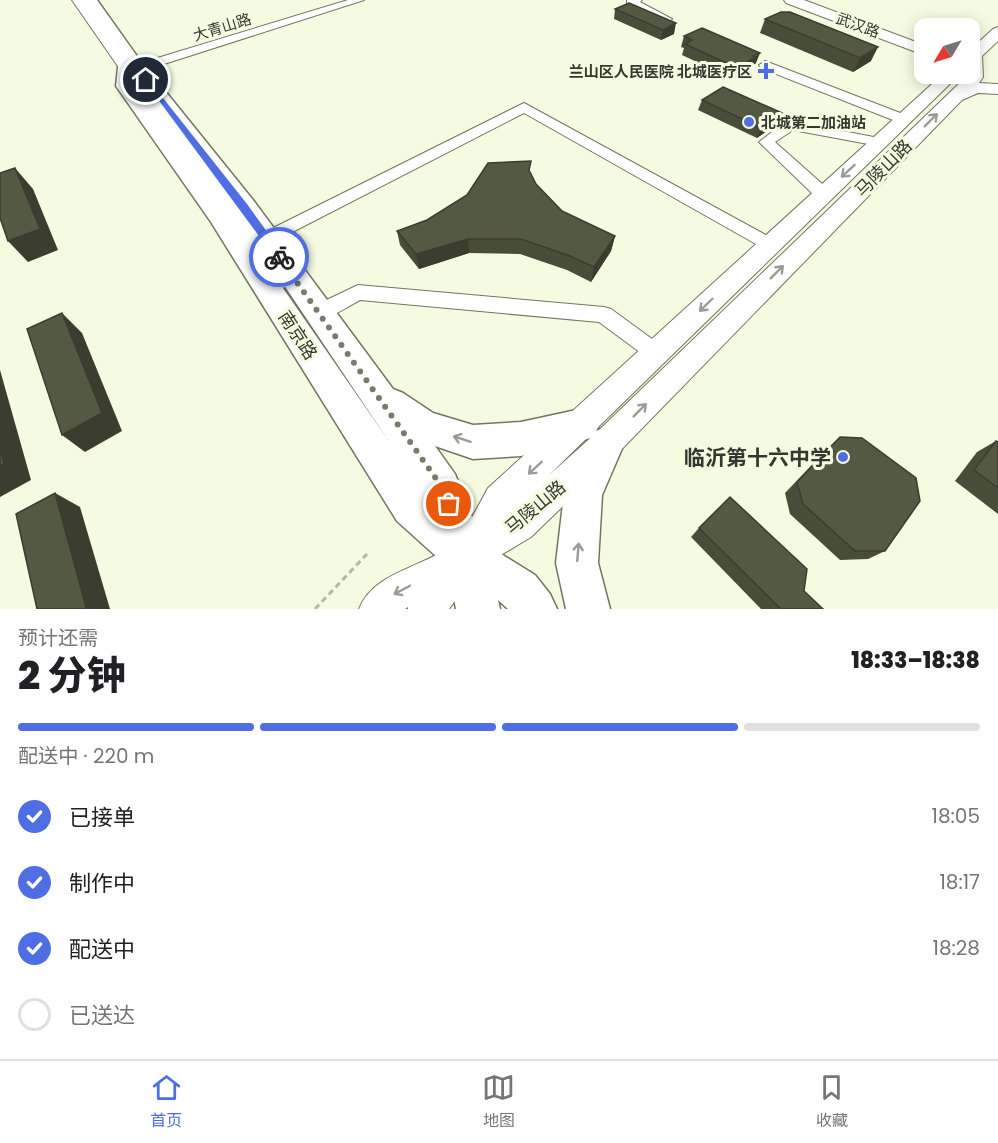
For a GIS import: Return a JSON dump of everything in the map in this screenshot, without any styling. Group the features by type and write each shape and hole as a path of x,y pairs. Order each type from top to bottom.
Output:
{"highway":[{"name":"南京路","path":"69,0 110,65 146,80 267,238 442,487 467,556 477,609"},
{"name":"南京路","path":"88,0 129,59 126,86 220,216 411,507 467,556 520,590 535,609"},
{"path":"377,394 423,426 473,442 594,434 583,495 577,562 588,609"}],"main road":[{"name":"武汉路","path":"791,0 913,40"},
{"name":"武汉路","path":"807,0 913,40"},
{"name":"马陵山路","path":"980,49 994,36"},
{"path":"980,54 994,36"},
{"name":"马陵山路","path":"377,609 392,596 519,525 594,434 656,353 903,119 950,84"},
{"name":"马陵山路","path":"594,434 954,84"},
{"path":"974,84 976,88 998,88"},
{"path":"426,609 467,556"}],"street":[{"path":"77,0 129,71"},
{"path":"637,0 631,2 666,19"},
{"name":"大青山路","path":"129,71 354,1"},
{"path":"765,65 903,119"},
{"path":"267,238 524,107 770,244"},
{"path":"823,194 766,142 790,125 879,142"},
{"path":"319,312 358,292 604,315 656,353"},
{"path":"467,556 506,609"}],"path":[{"path":"315,609 367,554"}],"building":[{"path":"629,3 676,23 663,30 615,9"},
{"path":"781,12 790,12 878,47 860,58 765,19"},
{"path":"702,28 760,53 737,68 685,44 692,40 684,36"},
{"path":"723,87 782,113 761,128 702,100"},
{"path":"531,161 529,170 536,184 562,211 615,236 594,267 521,239 468,239 416,254 397,231 427,220 467,195 488,163"},
{"path":"15,168 40,229 8,241 0,218 0,173"},
{"path":"62,313 102,413 62,435 27,329"},
{"path":"840,437 862,438 916,478 920,501 885,551 855,551 803,504 797,482"},
{"path":"996,441 998,442 998,488 974,470"},
{"path":"0,448 4,464 0,466"},
{"path":"55,493 86,607 84,609 37,609 16,514"},
{"path":"730,497 807,569 804,591 823,609 781,609 699,528"}],"way so far":[{"path":"279,257 442,487 449,504"}],"place":[{"name":"兰山区人民医院 北城医疗区","path":"766,71"},
{"name":"北城第二加油站","path":"749,122"},
{"name":"临沂第十六中学","path":"843,457"}],"route":[{"path":"146,80 244,206 279,257"}]}
